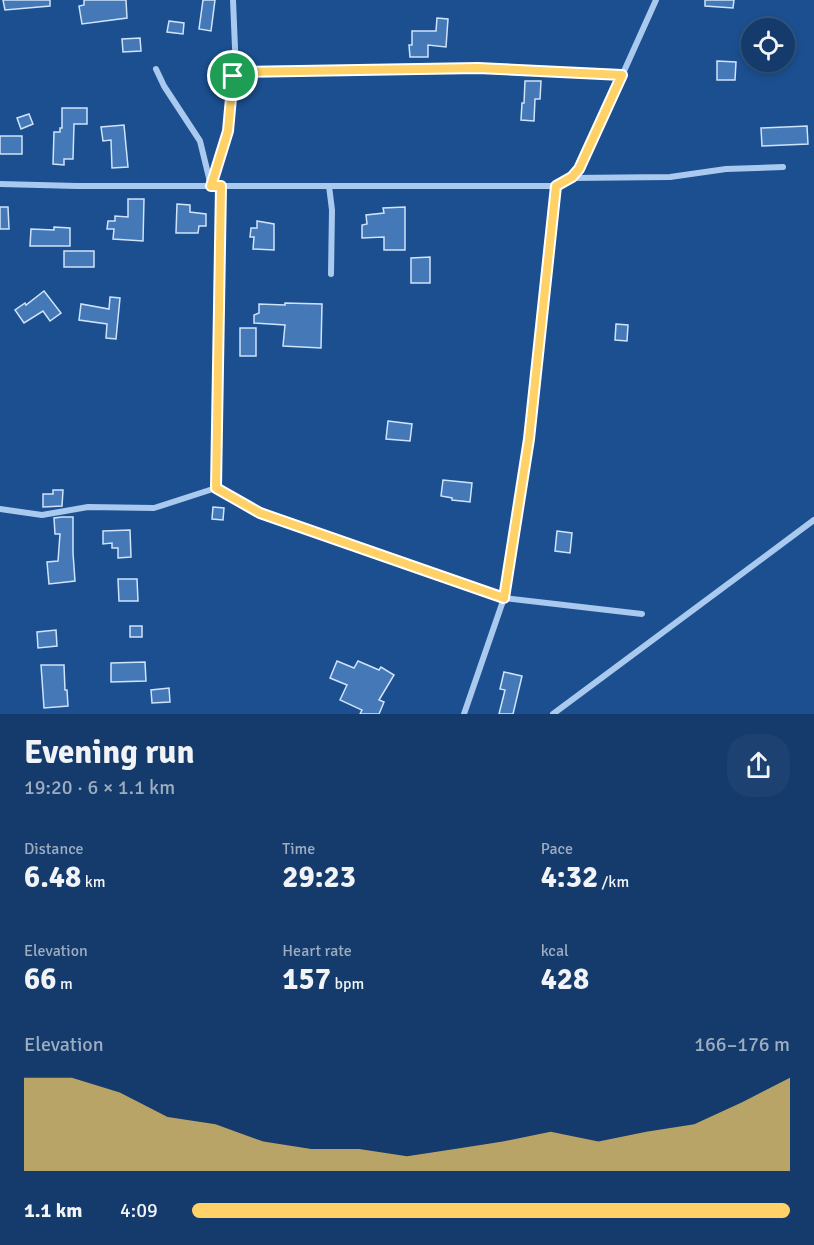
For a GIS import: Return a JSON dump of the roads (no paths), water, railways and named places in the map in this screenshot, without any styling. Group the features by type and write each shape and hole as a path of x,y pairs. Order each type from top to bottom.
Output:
{"street":[{"path":"211,186 228,131 233,76 236,72 232,0"},
{"path":"0,184 556,186 572,177 579,169 656,0"},
{"path":"236,72 478,68 622,75"},
{"path":"156,69 164,86 201,141 211,186"},
{"path":"572,177 670,177 726,169 783,167"},
{"path":"216,488 221,186"},
{"path":"329,186 332,210 331,274"},
{"path":"464,714 504,598 529,439 556,186"},
{"path":"0,509 42,515 88,507 154,508 216,488 260,513 504,598 642,614"},
{"path":"553,714 814,520"}]}
